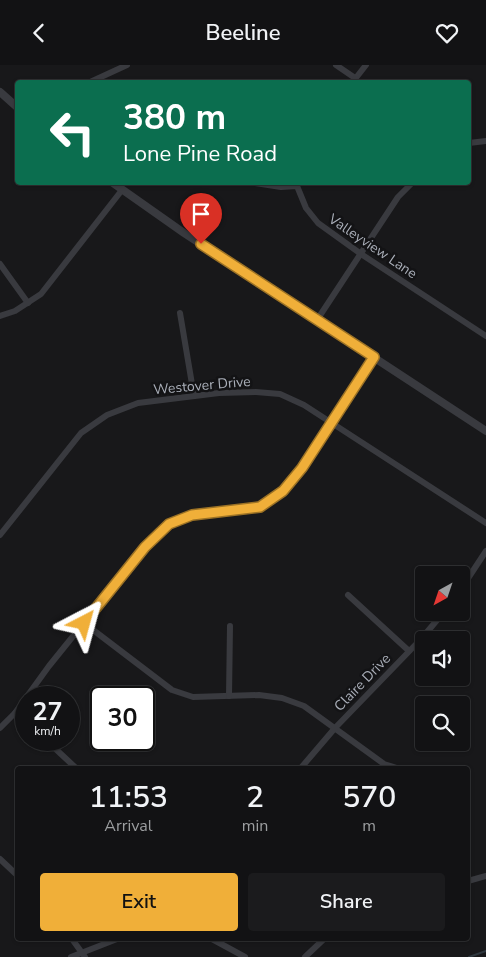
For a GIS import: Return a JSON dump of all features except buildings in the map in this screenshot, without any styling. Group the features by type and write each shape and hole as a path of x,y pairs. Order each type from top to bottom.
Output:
{"street":[{"path":"94,80 127,65"},
{"path":"336,65 354,80 366,65"},
{"path":"0,92 15,105"},
{"path":"471,143 486,141"},
{"path":"116,185 184,233 486,431"},
{"name":"Valleyview Lane","path":"263,185 282,185"},
{"name":"Valleyview Lane","path":"297,185 306,207 318,223 361,254 486,336"},
{"path":"317,320 398,197 410,185"},
{"path":"0,316 15,311 41,294 122,190"},
{"path":"0,264 28,303"},
{"path":"180,313 194,396"},
{"path":"36,686 145,547 169,524 192,515 260,507 283,491 302,468 374,357"},
{"name":"Westover Drive","path":"0,535 81,433 107,415 138,403 194,396 256,392 280,394 304,405 486,523"},
{"path":"470,575 486,551"},
{"path":"348,595 409,651"},
{"name":"Claire Drive","path":"303,766 335,728 436,621"},
{"path":"84,623 172,690 193,697 259,695 282,698 304,706 384,764 390,766"},
{"path":"230,626 230,696"},
{"path":"0,728 15,713"},
{"path":"58,751 74,766"},
{"path":"0,859 15,873"},
{"path":"470,880 486,876"},
{"path":"74,941 84,955"},
{"path":"72,957 84,955 113,941"},
{"path":"216,941 245,957"},
{"path":"305,957 322,941"}],"waterway":[{"path":"469,957 486,951"}],"route":[{"path":"84,623 145,547 169,524 192,515 260,507 283,491 302,468 374,357 201,244"}]}
